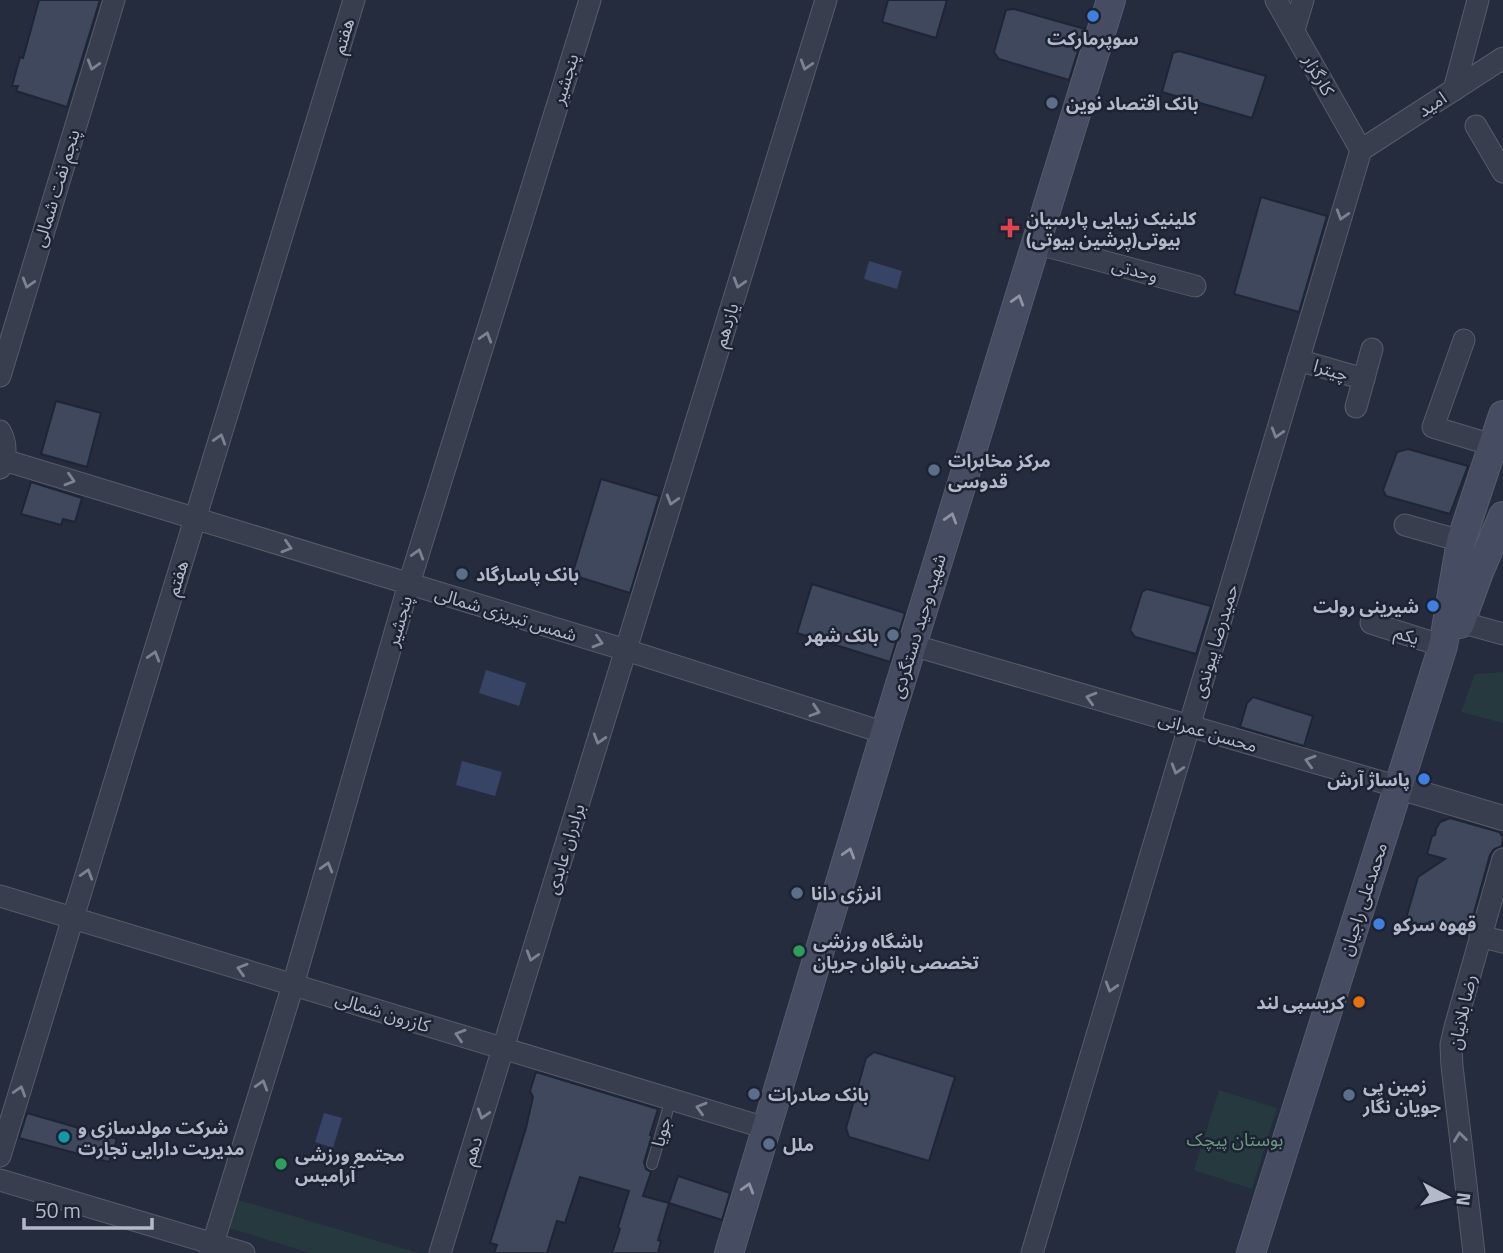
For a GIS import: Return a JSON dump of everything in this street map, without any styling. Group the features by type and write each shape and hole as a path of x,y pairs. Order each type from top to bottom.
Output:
{"main road":[{"name":"شهید وحید دستگردی","path":"729,1253 885,733 1111,0"},
{"path":"1481,565 1492,446 1503,415"},
{"path":"1481,565 1503,516"},
{"name":"محمدعلی راجیان","path":"1251,1253 1481,565"},
{"name":"محمدعلی راجیان","path":"1264,1253 1405,789 1443,646 1446,618 1481,565"}],"street":[{"name":"پنجم نفت شمالی","path":"0,376 114,0"},
{"name":"هفتم","path":"0,1156 354,0"},
{"name":"پنجشیر","path":"212,1248 293,985 409,584 590,0"},
{"name":"یازدهم","path":"626,650 826,0"},
{"name":"کارگزار","path":"1276,0 1361,150"},
{"path":"1294,30 1303,0"},
{"path":"1454,90 1478,0"},
{"name":"امید","path":"1361,150 1503,58"},
{"path":"1476,127 1503,172"},
{"name":"حمیدرضا پیوندی","path":"1032,1253 1361,150"},
{"name":"وحدتی","path":"1035,243 1195,286"},
{"path":"1464,340 1433,427 1492,446"},
{"name":"چیترا","path":"1356,407 1372,349"},
{"name":"چیترا","path":"1298,360 1364,379"},
{"path":"0,431 6,451 2,464"},
{"name":"شمس تبریزی شمالی","path":"2,464 196,519 626,650 885,733"},
{"path":"1405,525 1481,565"},
{"path":"1460,622 1503,634"},
{"name":"یکم","path":"1371,623 1443,646"},
{"name":"محسن عمرانی","path":"912,645 1503,818"},
{"name":"برادران عابدی","path":"503,1048 626,650"},
{"name":"رضا بلانیان","path":"1474,1253 1451,1045 1503,859"},
{"name":"کازرون شمالی","path":"0,896 766,1128"},
{"path":"1480,936 1503,942"},
{"name":"دهم","path":"440,1253 503,1048"},
{"path":"0,1180 212,1248 244,1253"}],"lane":[{"name":"جویا","path":"652,1164 671,1099"}],"green space":[{"path":"1503,672 1503,723 1461,712 1475,674"},
{"name":"بوستان پیچک","path":"1219,1090 1277,1108 1252,1189 1194,1170"},
{"path":"235,1199 418,1253 310,1253 229,1228"}],"water":[{"path":"869,261 902,271 897,289 864,279"},
{"path":"486,670 526,683 519,706 479,693"},
{"path":"462,761 502,772 495,796 456,785"},
{"path":"324,1113 342,1118 333,1148 315,1142"}],"building":[{"path":"39,0 100,0 67,107 16,91 18,86 12,86 20,57 23,58"},
{"path":"888,0 947,0 936,38 882,22"},
{"path":"1014,9 1085,29 1069,80 999,59 994,52 1006,10"},
{"path":"1179,51 1266,76 1252,118 1162,92 1173,53"},
{"path":"1261,197 1327,216 1299,312 1234,294"},
{"path":"56,401 101,413 87,467 41,454"},
{"path":"1408,449 1468,466 1450,514 1386,496 1383,490 1397,452"},
{"path":"601,479 659,496 630,593 572,575"},
{"path":"31,482 82,498 75,522 63,519 61,525 21,514"},
{"path":"812,584 905,613 890,662 797,633"},
{"path":"1147,589 1211,606 1196,654 1135,637 1130,630 1142,592"},
{"path":"1253,697 1313,716 1304,746 1240,727 1247,703"},
{"path":"1450,818 1499,832 1503,837 1502,846 1494,849 1490,855 1467,938 1410,922 1407,915 1418,877 1445,859 1427,854 1432,836 1435,835 1440,822"},
{"path":"874,1052 955,1077 929,1161 849,1137 846,1128 866,1058"},
{"path":"536,1072 658,1109 644,1162 646,1169 651,1172 643,1196 669,1203 658,1240 661,1241 658,1253 612,1253 629,1191 580,1177 565,1223 557,1221 547,1253 494,1253 497,1245 490,1243 526,1128 533,1097 530,1091"},
{"name":"شرکت مولدسازی و مدیریت دارایی تجارت","path":"27,1113 117,1139 109,1162 19,1138"},
{"path":"678,1176 730,1193 722,1220 669,1203"}],"place":[{"name":"سوپرمارکت","path":"1093,16"},
{"name":"بانک اقتصاد نوین","path":"1052,103"},
{"name":"کلینیک زیبایی پارسیان بیوتی(پرشین بیوتی)","path":"1010,228"},
{"name":"مرکز مخابرات قدوسی","path":"934,470"},
{"name":"بانک پاسارگاد","path":"462,574"},
{"name":"شیرینی رولت","path":"1433,606"},
{"name":"بانک شهر","path":"893,635"},
{"name":"پاساژ آرش","path":"1424,779"},
{"name":"انرژی دانا","path":"797,893"},
{"name":"قهوه سرکو","path":"1379,924"},
{"name":"باشگاه ورزشی تخصصی بانوان جریان","path":"799,951"},
{"name":"کریسپی لند","path":"1359,1002"},
{"name":"بانک صادرات","path":"754,1094"},
{"name":"زمین پی جویان نگار","path":"1349,1095"},
{"name":"شرکت مولدسازی و مدیریت دارایی تجارت","path":"64,1137"},
{"name":"ملل","path":"769,1144"},
{"name":"مجتمع ورزشی آرامیس","path":"281,1164"}]}
